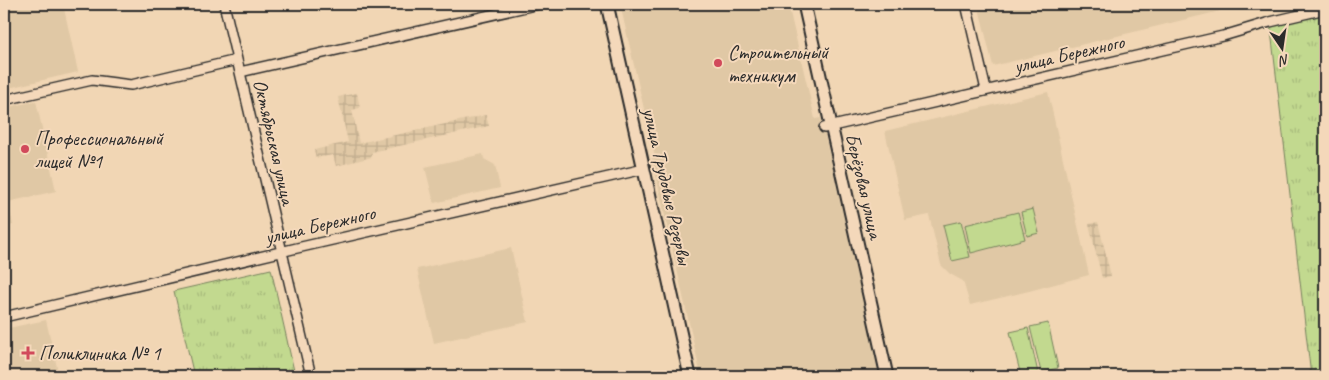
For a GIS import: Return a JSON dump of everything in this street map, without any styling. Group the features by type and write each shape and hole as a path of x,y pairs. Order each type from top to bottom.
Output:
{"street":[{"name":"Октябрьская улица","path":"224,4 311,376"},
{"path":"240,72 539,4"},
{"name":"улица Трудовые Резервы","path":"607,4 690,376"},
{"name":"Берёзовая улица","path":"804,4 828,128 887,376"},
{"path":"966,4 986,90"},
{"name":"улица Бережного","path":"828,128 1223,36 1321,10"},
{"path":"4,100 92,80 131,85 237,60"},
{"name":"улица Бережного","path":"4,317 282,251 644,169"}],"shaded area":[{"path":"13,4 63,4 78,72 4,89 4,6"},
{"path":"620,4 788,4 815,119 821,118 880,376 701,376 652,158 655,157"},
{"path":"978,4 1218,4 1220,11 993,66"},
{"path":"1048,92 1089,275 970,305 963,281 950,274 941,265 929,215 905,220 885,131"},
{"path":"357,93 360,108 352,110 359,143 486,115 489,126 372,152 372,157 336,166 333,155 316,158 314,150 348,142 338,97"},
{"name":"Профессиональный лицей №1","path":"36,101 56,191 8,202 13,225 4,227 4,108"},
{"path":"483,154 484,159 495,165 500,188 434,203 425,167"},
{"path":"1098,222 1111,276 1102,278 1089,224"},
{"path":"511,248 528,322 434,343 417,269"},
{"name":"Поликлиника № 1","path":"46,320 59,376 4,376 4,329"}],"green space":[{"path":"1320,4 1325,4 1325,376 1311,376 1270,22 1321,10"},
{"path":"1033,209 1039,233 1027,236 1021,212"},
{"path":"1018,212 1025,239 971,253 965,225"},
{"path":"961,221 970,257 952,261 943,225"},
{"path":"271,269 294,371 271,376 194,376 174,291"},
{"path":"1048,323 1058,368 1041,372 1030,327"},
{"path":"1028,328 1038,373 1021,376 1010,332"}],"place":[{"name":"Строительный техникум","path":"718,63"},
{"name":"Профессиональный лицей №1","path":"25,149"},
{"name":"Поликлиника № 1","path":"28,353"}]}
